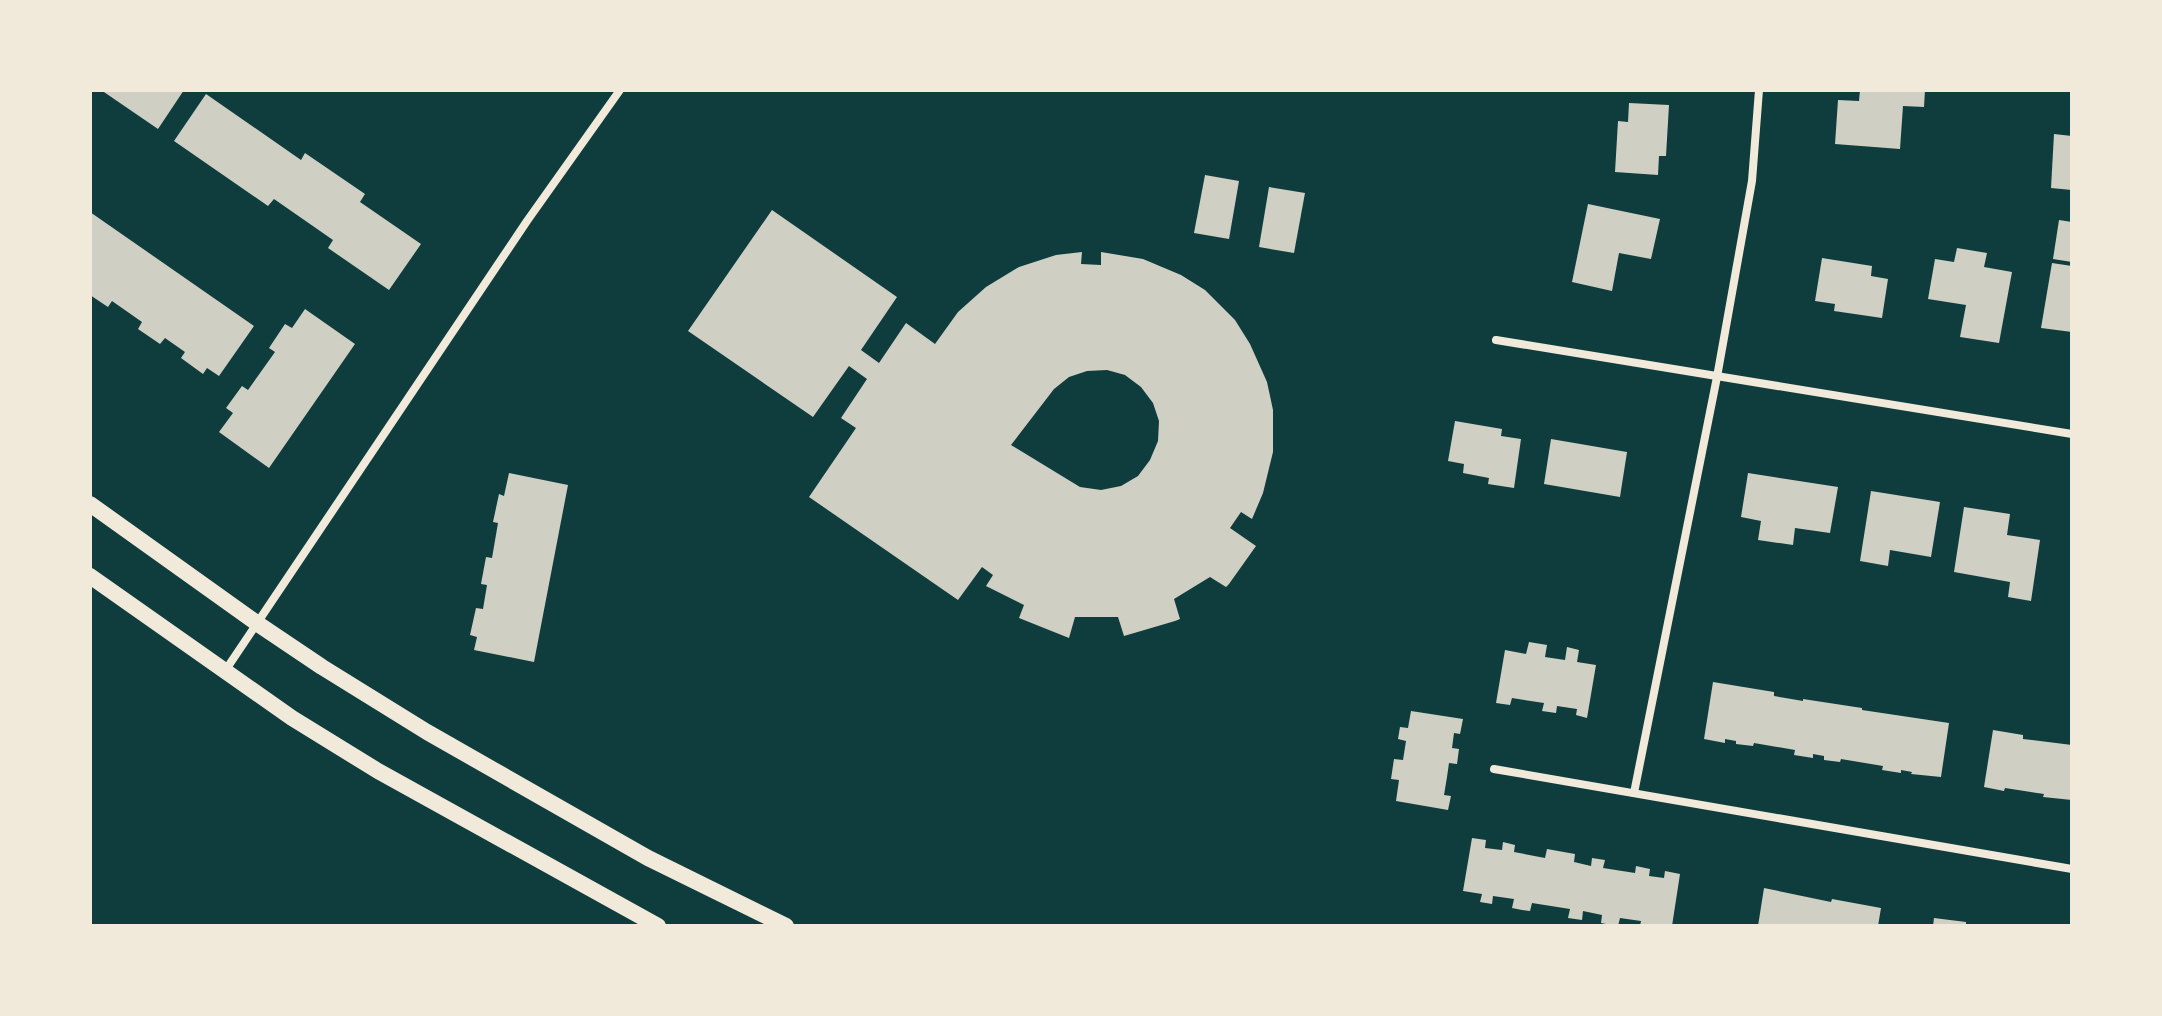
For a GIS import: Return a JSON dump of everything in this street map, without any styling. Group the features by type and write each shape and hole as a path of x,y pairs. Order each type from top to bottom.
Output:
{"main road":[{"path":"90,504 258,624 440,740 648,858 786,926"},
{"path":"90,576 292,718 378,771 658,926"}],"street":[{"path":"225,672 527,221 620,90"},
{"path":"1634,793 1717,377 1752,181 1759,90"},
{"path":"1496,340 2072,434"},
{"path":"1494,769 2072,869"}],"building":[{"path":"101,90 184,90 158,129"},
{"path":"1860,90 1925,90 1924,107 1903,106 1900,149 1835,144 1838,100 1859,101"},
{"path":"206,94 301,160 305,153 365,194 360,202 421,244 389,290 328,248 333,240 274,199 268,206 174,141"},
{"path":"1629,103 1669,105 1666,156 1659,156 1658,175 1615,172 1618,121 1628,122"},
{"path":"2054,134 2072,136 2072,190 2051,188"},
{"path":"1205,175 1239,181 1229,239 1194,233"},
{"path":"1269,187 1305,193 1294,253 1259,247"},
{"path":"1588,204 1660,219 1651,259 1619,253 1612,291 1572,282"},
{"path":"772,210 897,297 861,350 879,363 906,323 935,344 958,312 986,287 1019,267 1056,255 1082,252 1081,264 1101,265 1101,252 1143,259 1181,275 1205,290 1235,320 1267,382 1273,410 1273,452 1263,493 1252,519 1241,512 1230,528 1256,546 1226,587 1210,577 1174,599 1180,619 1124,636 1118,617 1075,617 1069,638 1019,618 1024,605 986,586 993,575 982,567 958,600 809,497 856,428 841,418 867,379 849,366 813,417 688,331","holes":["1107,370 1125,375 1141,387 1153,403 1159,421 1158,441 1150,460 1138,476 1121,486 1101,490 1080,487 1011,445 1054,389 1069,377 1087,371"]},
{"path":"90,212 254,326 219,376 207,368 203,374 181,358 185,352 165,338 160,344 138,329 142,322 112,301 108,307 90,295"},
{"path":"2059,220 2072,222 2072,262 2053,259"},
{"path":"1957,248 1987,253 1984,267 2012,272 1999,343 1960,337 1966,305 1928,299 1935,259 1954,262"},
{"path":"1822,258 1872,266 1871,276 1888,279 1882,318 1834,311 1835,304 1815,301"},
{"path":"2052,263 2072,266 2072,332 2041,328"},
{"path":"305,309 355,344 269,468 219,432 233,413 226,408 242,386 248,390 275,352 269,348 285,324 292,328"},
{"path":"1455,421 1502,429 1501,436 1521,439 1514,488 1488,484 1489,478 1463,473 1464,464 1448,461"},
{"path":"1551,439 1627,452 1620,497 1544,484"},
{"path":"509,473 568,485 534,662 474,650 477,637 470,635 476,608 483,609 487,585 481,584 486,557 492,558 498,523 493,522 499,494 504,496"},
{"path":"1748,473 1838,487 1830,533 1795,528 1793,545 1758,540 1761,521 1741,517"},
{"path":"1871,491 1940,502 1931,557 1890,550 1888,566 1860,561"},
{"path":"1964,507 2010,514 2007,535 2040,540 2031,601 2008,597 2010,582 1954,572"},
{"path":"1529,642 1547,645 1545,657 1565,660 1567,647 1579,650 1577,662 1596,665 1587,718 1576,715 1577,709 1557,706 1556,713 1542,711 1544,703 1512,698 1510,705 1496,703 1505,650 1526,654"},
{"path":"1713,682 1774,692 1774,696 1949,723 1941,777 1882,770 1883,766 1841,759 1840,762 1824,760 1824,756 1813,754 1813,758 1794,755 1795,750 1754,743 1753,746 1725,739 1725,743 1704,739"},
{"path":"1411,711 1463,719 1460,734 1454,733 1452,748 1459,749 1457,764 1449,763 1444,795 1451,796 1448,810 1396,801 1399,780 1391,779 1394,759 1403,760 1406,741 1398,739 1400,727 1408,728"},
{"path":"1993,730 2023,735 2023,739 2072,745 2072,800 1984,787"},
{"path":"1472,838 1486,840 1485,848 1502,850 1503,842 1515,845 1514,852 1545,858 1547,849 1575,854 1574,862 1591,866 1592,858 1605,860 1603,868 1635,873 1636,866 1650,869 1649,876 1664,878 1665,871 1680,874 1672,926 1640,926 1641,921 1620,918 1616,926 1601,923 1602,915 1583,911 1582,920 1568,918 1570,909 1532,903 1530,911 1522,910 1512,908 1514,899 1493,896 1492,904 1480,902 1482,894 1463,891"},
{"path":"1764,888 1831,902 1832,899 1881,908 1878,926 1758,926"},
{"path":"1934,918 1966,922 1966,926 1933,926"}]}
